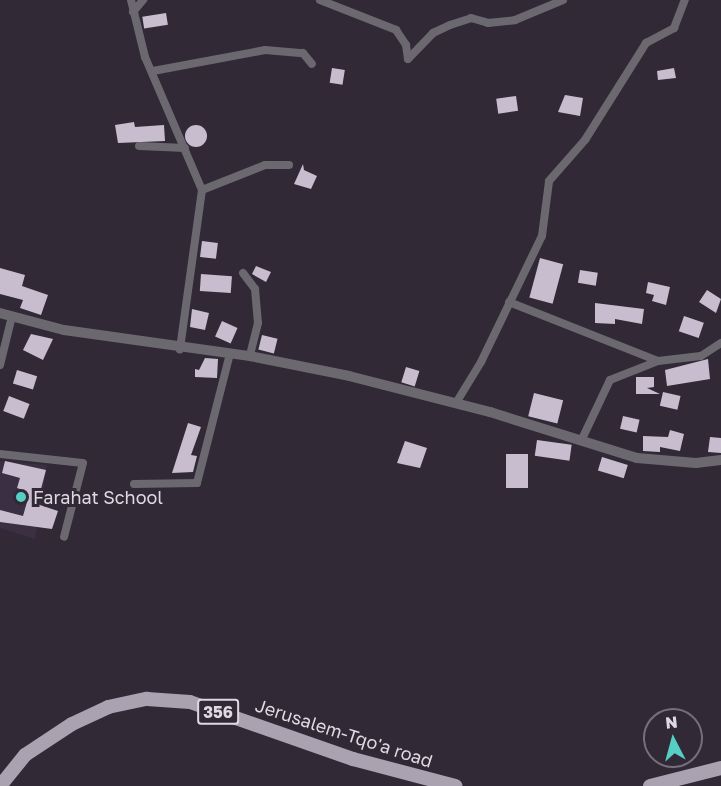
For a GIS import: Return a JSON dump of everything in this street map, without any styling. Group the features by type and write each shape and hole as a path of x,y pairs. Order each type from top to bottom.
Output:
{"main road":[{"name":"Jerusalem-Tqo'a road","path":"0,786 25,755 72,724 108,707 147,699 190,702 353,759 455,786"},
{"path":"650,786 721,768"},
{"path":"721,775 721,782"}],"street":[{"path":"131,0 153,71 201,190 180,349"},
{"path":"133,12 142,0"},
{"path":"320,0 396,30 406,45 408,59 433,33 471,18 515,20 563,0"},
{"path":"456,403 542,236 549,181 585,140 646,43 675,28 686,0"},
{"path":"153,71 265,50 303,53 312,64"},
{"path":"139,146 185,148"},
{"path":"201,190 265,165 290,165"},
{"path":"243,273 255,289 258,323 250,356"},
{"path":"509,302 658,361"},
{"path":"0,312 180,349 250,356 456,403 646,459 721,460"},
{"path":"0,365 12,316"},
{"path":"582,439 610,380 658,361 701,356 721,343"},
{"path":"134,484 197,483 230,354"},
{"path":"0,454 83,463 64,537"}],"shaded area":[{"name":"Farahat School","path":"0,461 47,465 35,539 0,528"}],"building":[{"path":"166,13 168,25 144,29 142,17"},
{"path":"332,68 345,70 342,85 330,83"},
{"path":"674,68 676,78 658,80 657,71"},
{"path":"565,95 583,98 580,116 558,112"},
{"path":"516,96 518,111 498,114 496,99"},
{"path":"134,122 135,127 164,125 165,141 118,143 115,125"},
{"path":"196,125 204,128 207,136 204,144 196,147 188,144 185,136 188,128"},
{"path":"303,164 304,170 317,176 311,189 294,184"},
{"path":"202,241 218,243 216,259 200,257"},
{"path":"540,258 563,264 553,304 529,298"},
{"path":"256,266 271,272 266,282 252,274"},
{"path":"0,268 25,275 22,286 48,295 41,315 20,308 23,300 0,294"},
{"path":"580,270 598,273 596,286 578,283"},
{"path":"201,274 232,276 231,293 200,291"},
{"path":"648,282 670,287 666,305 652,301 654,295 646,293"},
{"path":"707,290 721,299 716,313 699,302"},
{"path":"595,303 644,309 642,324 615,319 615,324 595,323"},
{"path":"192,309 209,313 205,330 190,327"},
{"path":"684,316 704,323 699,338 679,331"},
{"path":"222,321 238,328 231,343 215,337"},
{"path":"31,334 53,339 43,360 23,350"},
{"path":"262,335 278,339 274,353 258,350"},
{"path":"205,358 218,359 217,378 195,377 195,369 199,370"},
{"path":"708,359 710,379 667,386 665,370"},
{"path":"406,367 419,371 415,386 401,382"},
{"path":"17,370 37,376 33,390 13,383"},
{"path":"636,377 654,377 654,387 647,388 660,394 636,394"},
{"path":"663,392 681,396 677,410 660,406"},
{"path":"534,393 563,400 557,424 528,416"},
{"path":"9,396 30,404 24,419 3,411"},
{"path":"623,416 640,420 637,432 620,429"},
{"path":"188,423 201,427 191,455 197,456 193,472 172,473"},
{"path":"670,430 684,434 680,451 660,447 660,452 643,451 643,436 668,437"},
{"path":"710,437 721,438 721,453 708,452"},
{"path":"537,440 572,445 569,461 535,456"},
{"path":"405,441 427,448 420,468 397,463"},
{"path":"506,454 528,454 528,488 506,488"},
{"path":"602,457 628,465 624,478 598,470"},
{"path":"5,461 46,470 37,504 58,511 52,529 0,522 0,510 23,516 27,502 21,500 23,490 17,488 20,478 2,473"}],"place":[{"name":"Farahat School","path":"21,497"}]}
